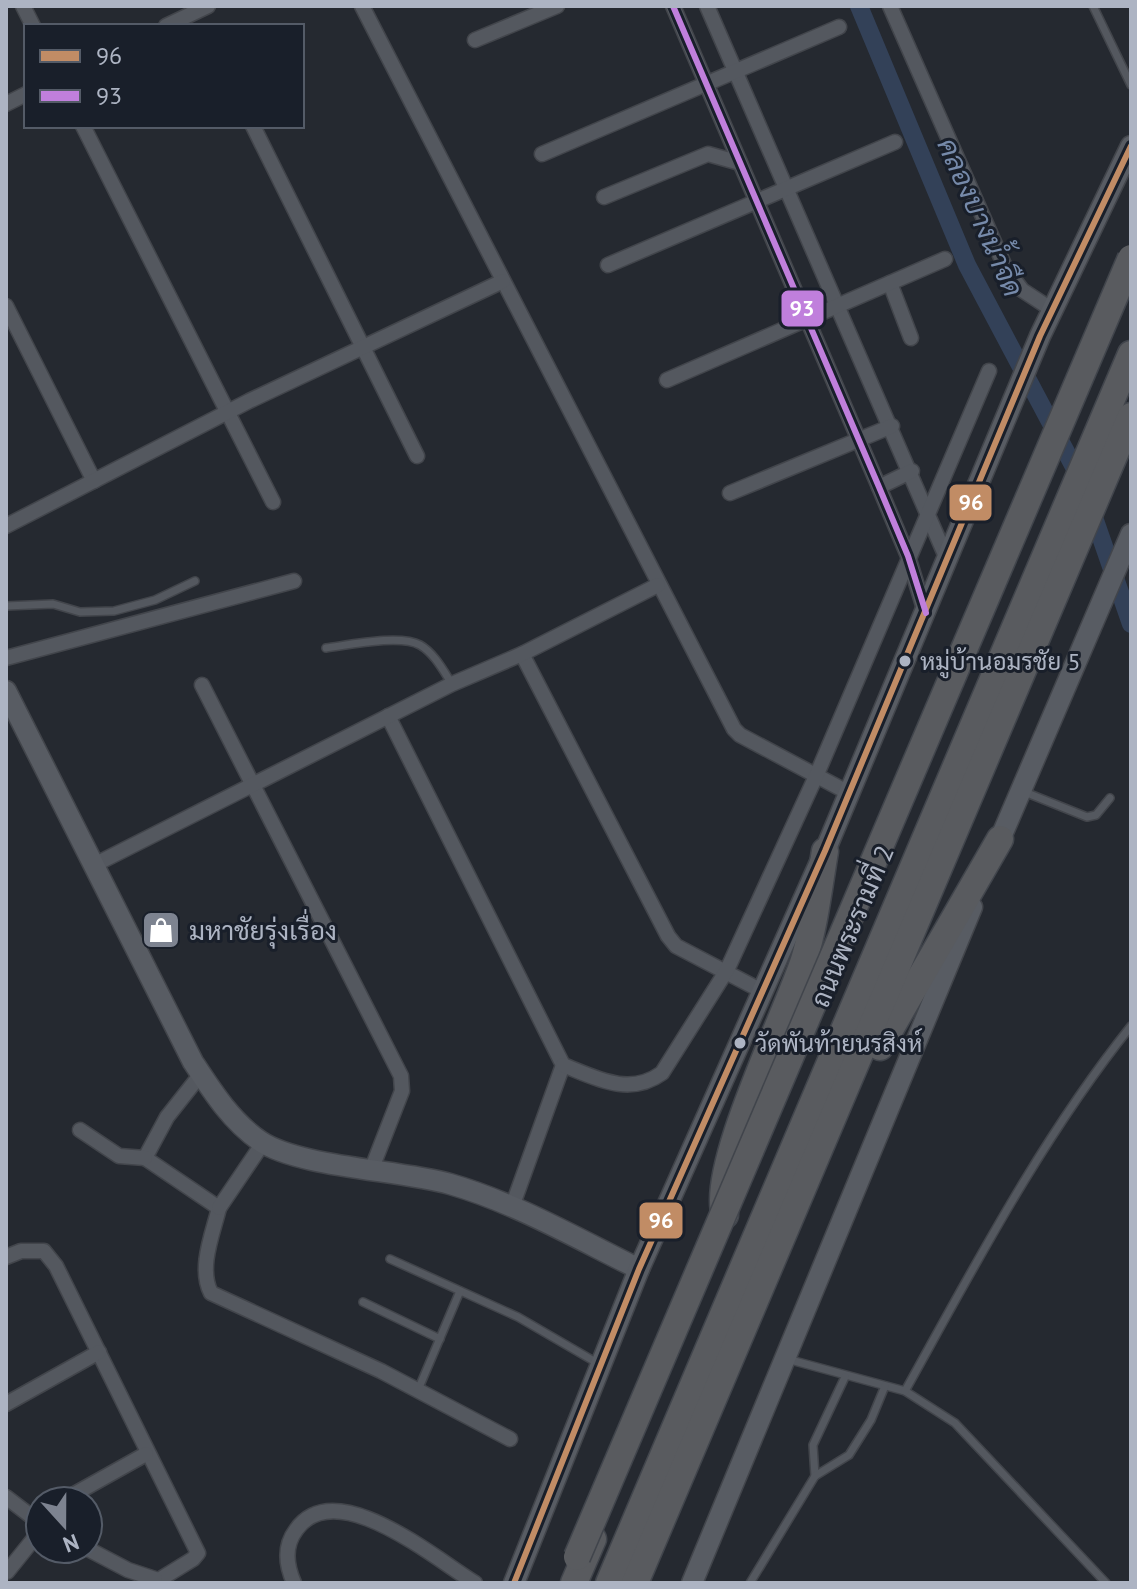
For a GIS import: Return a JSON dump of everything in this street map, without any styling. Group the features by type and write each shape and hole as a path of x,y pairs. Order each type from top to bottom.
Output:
{"highway":[{"path":"564,1583 575,1570 1131,258"},
{"name":"ถนนพระรามที่ 2","path":"575,1570 727,1222 1069,409 1131,269"},
{"path":"617,1581 1131,354"},
{"path":"785,1230 1131,416"},
{"path":"617,1581 785,1230 906,997 1000,839"},
{"path":"727,1222 721,1195 730,1151 804,960 825,851"}],"main road":[{"name":"ถนนพระรามที่ 2","path":"514,1583 639,1269 825,851 1051,309 1131,146"},
{"path":"1111,185 1131,155"},
{"path":"692,1583 1020,790 1129,539"},
{"path":"6,691 11,715 94,865 201,1074 242,1127 263,1143 334,1163 451,1184 512,1207 639,1269"}],"street":[{"path":"23,6 32,24"},
{"path":"362,6 734,729 849,793"},
{"path":"475,40 557,6"},
{"path":"673,6 908,556 926,613"},
{"path":"707,6 912,471 947,559"},
{"path":"890,6 1006,269 1022,290 1051,309"},
{"path":"173,24 202,15"},
{"path":"542,154 839,27"},
{"path":"6,104 24,95"},
{"path":"84,128 273,502"},
{"path":"254,128 417,456"},
{"path":"608,265 895,142"},
{"path":"604,197 708,154 740,163"},
{"path":"667,380 945,259"},
{"path":"6,526 364,346 503,281"},
{"path":"890,283 911,338"},
{"path":"6,306 94,481"},
{"path":"388,716 563,1065 613,1085 649,1083 662,1073 727,970 817,774 989,371"},
{"path":"730,493 892,426"},
{"path":"879,487 912,471"},
{"path":"6,658 47,644 294,581"},
{"path":"94,865 452,684 522,654 658,585"},
{"path":"522,654 668,936 676,946 762,991"},
{"path":"202,685 401,1076 402,1091 372,1168"},
{"path":"512,1207 563,1065"},
{"path":"145,1158 167,1117 201,1074"},
{"path":"80,1130 119,1156 145,1158 219,1208"},
{"path":"263,1143 219,1208 207,1256 211,1293 418,1390 510,1439"},
{"path":"6,1257 21,1251 44,1251 56,1266 146,1454 198,1553 155,1581 104,1557"},
{"path":"6,1404 99,1352"},
{"path":"91,1485 146,1454"},
{"path":"6,1497 24,1511"},
{"path":"294,1583 287,1557 289,1541 311,1514 330,1509 366,1516 475,1583"},
{"path":"7,1572 24,1551"}],"lane":[{"path":"1093,6 1131,85"},
{"path":"6,606 53,604 80,612 114,611 155,600 195,581"},
{"path":"326,648 376,642 418,644 434,657 452,684"},
{"path":"1020,790 1087,817 1096,815 1110,798"},
{"path":"905,1391 977,1261 1098,1067 1131,1026"},
{"path":"390,1259 518,1317 601,1365"},
{"path":"418,1390 460,1291"},
{"path":"363,1302 440,1339"},
{"path":"783,1358 905,1391 955,1423 1106,1583"},
{"path":"815,1476 813,1445 845,1377"},
{"path":"750,1583 815,1476 849,1455 871,1420 885,1386"}],"waterway":[{"name":"คลองบางน้ำจืด","path":"859,6 967,265 1082,482"},
{"name":"คลองบางน้ำจืด","path":"1090,506 1131,624"}],"transit line":[{"name":"93","path":"673,6 908,556 926,613"},
{"name":"96","path":"514,1583 639,1269 825,851 1040,336 1131,146"}],"place":[{"name":"หมู่บ้านอมรชัย 5","path":"905,661"},
{"name":"มหาชัยรุ่งเรื่อง","path":"161,930"},
{"name":"วัดพันท้ายนรสิงห์","path":"740,1043"}]}
